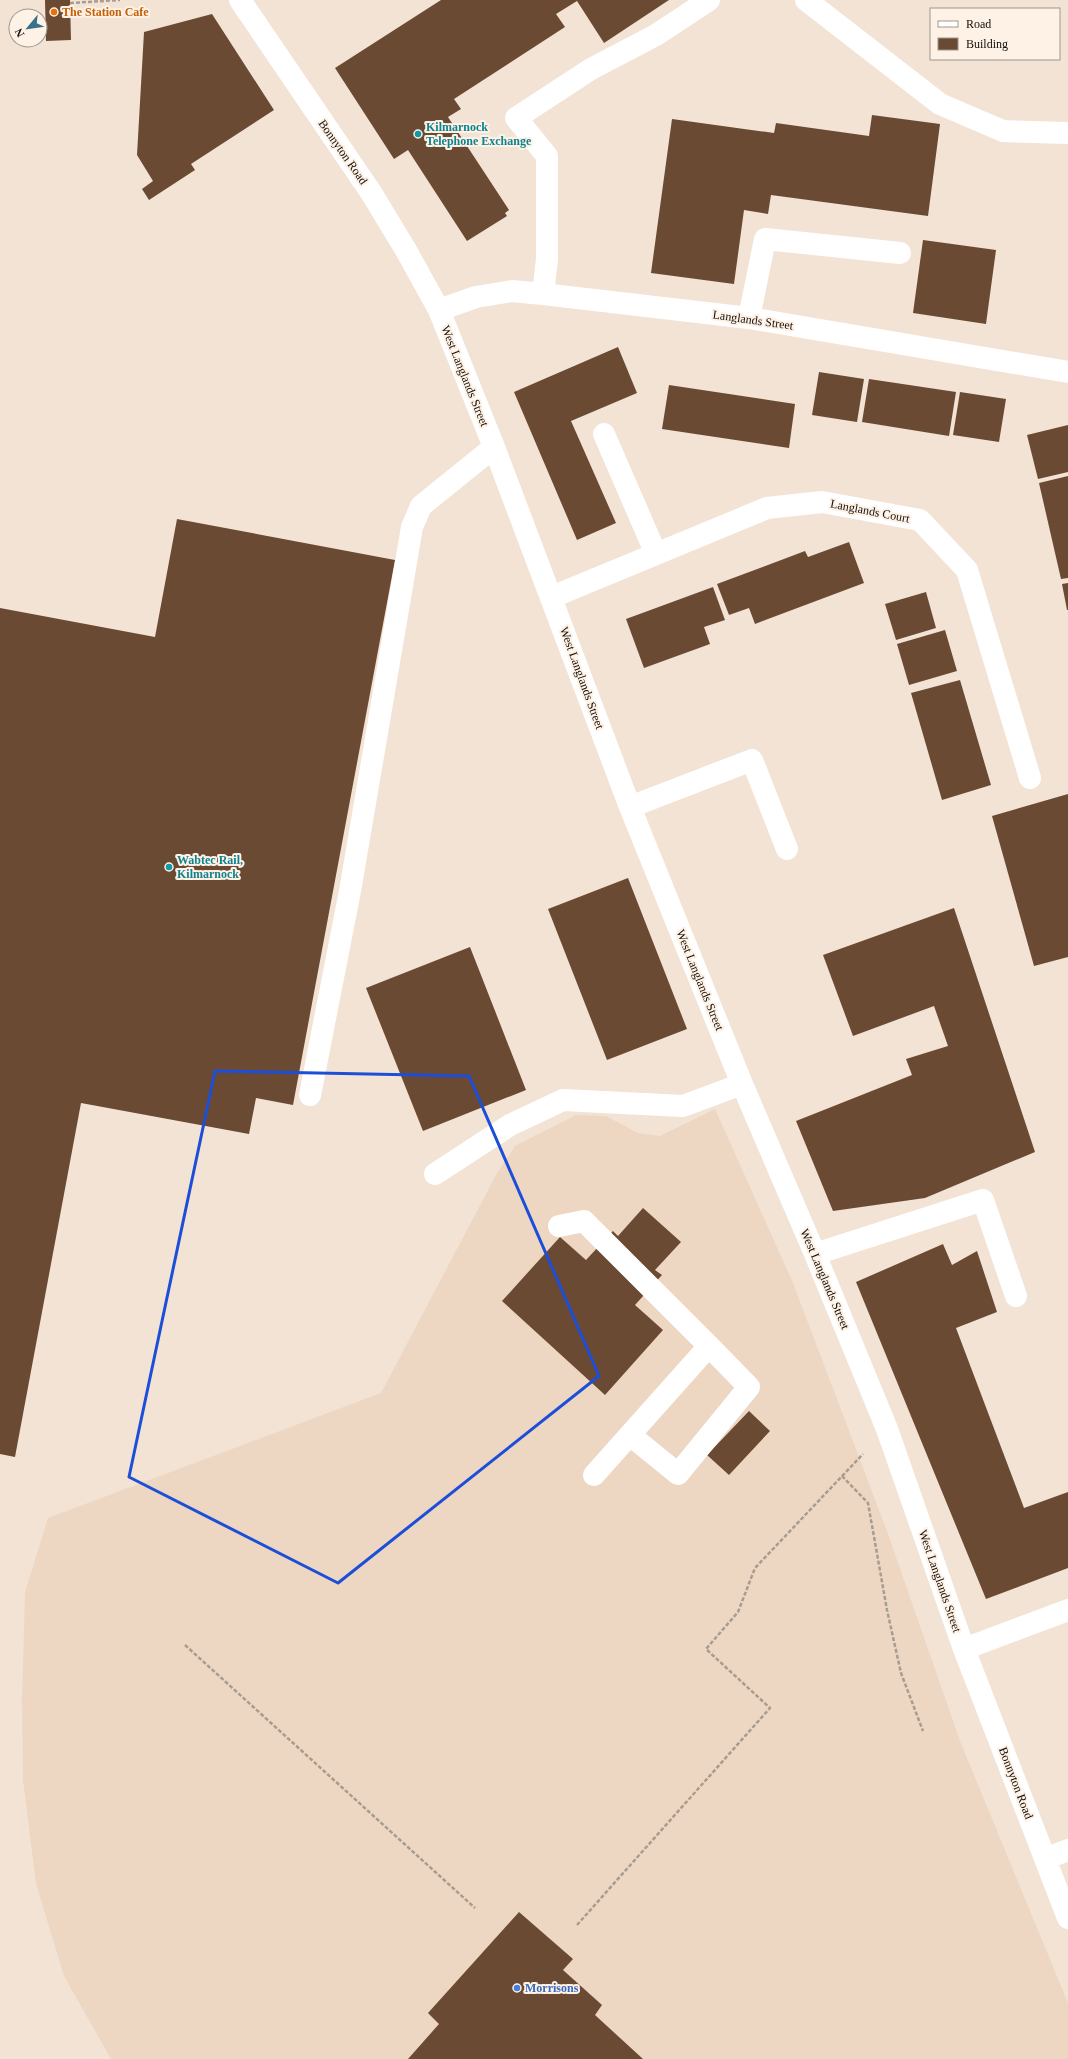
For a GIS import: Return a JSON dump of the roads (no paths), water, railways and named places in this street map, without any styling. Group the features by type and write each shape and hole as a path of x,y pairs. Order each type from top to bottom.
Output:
{"street":[{"name":"Bonnyton Road","path":"240,0 372,194 407,252 439,310"},
{"path":"543,294 547,259 547,156 516,118 591,69 656,35 709,0"},
{"path":"806,0 940,104 1003,131 1068,133"},
{"path":"749,318 765,239 900,253"},
{"name":"Langlands Street","path":"439,310 476,297 512,291 543,294 749,318 1068,372"},
{"name":"West Langlands Street","path":"439,310 552,598 630,808 742,1084 815,1254 887,1429 964,1649"},
{"path":"604,434 656,554"},
{"path":"310,1095 350,892 412,527 421,506 494,447"},
{"name":"Langlands Court","path":"552,598 767,508 822,502 920,520 967,570 1030,778"},
{"path":"630,808 752,760 787,849"},
{"path":"436,1174 510,1125 564,1100 683,1106 742,1084"},
{"path":"815,1254 983,1200 1016,1296"},
{"path":"559,1226 584,1221 750,1387 678,1474 630,1435"},
{"path":"594,1475 709,1346"},
{"path":"964,1649 1068,1610"},
{"name":"Bonnyton Road","path":"964,1649 1068,1918"},
{"path":"1046,1859 1068,1850"}],"place":[{"name":"The Station Cafe","path":"54,12"},
{"name":"Kilmarnock Telephone Exchange","path":"418,134"},
{"name":"Wabtec Rail, Kilmarnock","path":"169,867"},
{"name":"Morrisons","path":"517,1988"}]}
